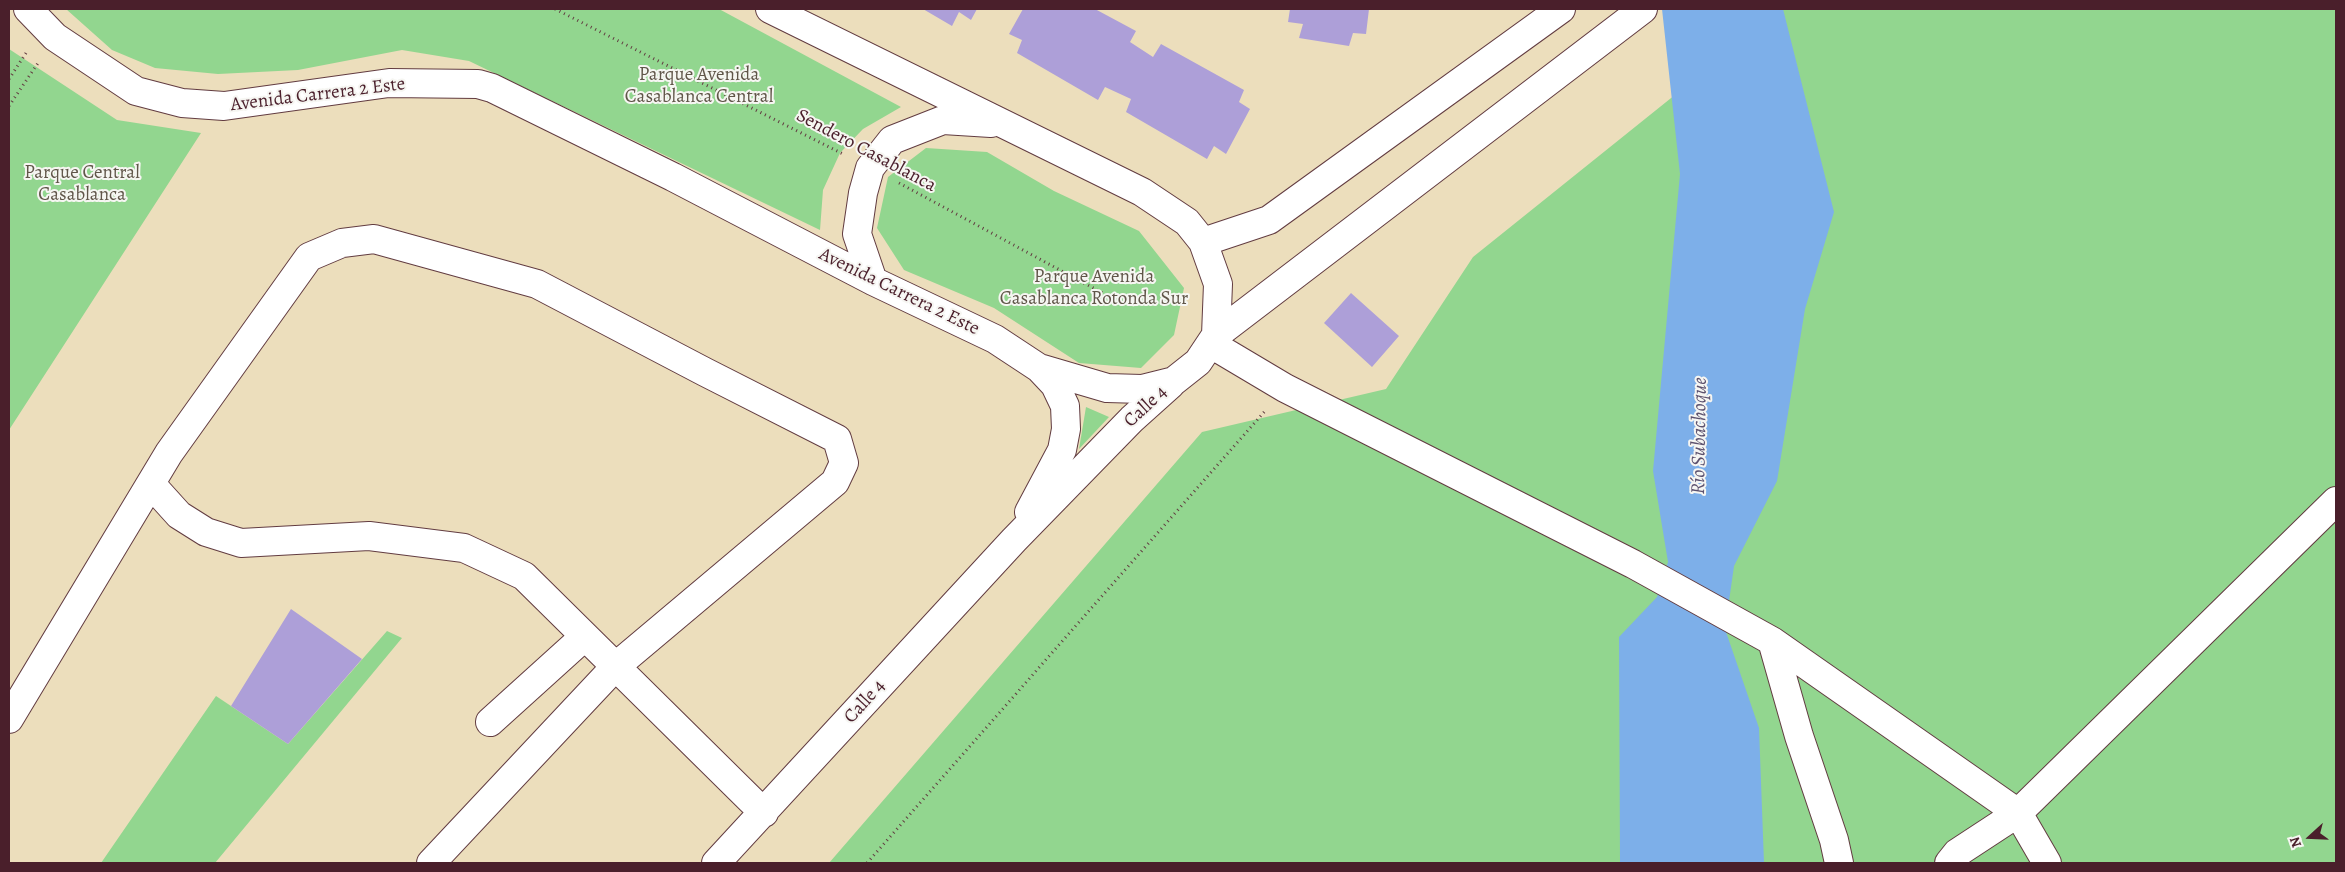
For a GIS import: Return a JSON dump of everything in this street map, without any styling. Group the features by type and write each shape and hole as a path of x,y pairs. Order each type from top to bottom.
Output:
{"street":[{"name":"Avenida Carrera 2 Este","path":"28,9 54,37 136,91 182,103 224,106 389,83 478,84 492,88 673,177 873,281 995,339 1039,368 1106,388 1142,390 1174,381 1198,362 1213,340 1643,9"},
{"path":"770,9 1142,192 1187,222 1203,242 1218,284 1213,340 1285,388 1633,564 1762,635 2018,813 2047,863"},
{"path":"1203,242 1269,220 1561,9"},
{"path":"873,281 857,234 863,193 870,168 892,140 943,120 1005,124"},
{"path":"9,719 169,453 309,257 342,243 374,239 537,284 837,439 844,463 835,482 615,667 431,863"},
{"name":"Calle 4","path":"1014,540 1062,450 1066,429 1065,406 1056,385 1039,368"},
{"name":"Calle 4","path":"716,863 1014,540 1132,419 1174,381"},
{"path":"151,484 179,516 206,532 241,542 369,536 464,548 524,576 764,813"},
{"path":"1949,863 1958,853 2018,813 2336,501"},
{"path":"1762,635 1834,840 1839,863"},
{"path":"490,722 584,637"}],"path":[{"name":"Sendero Casablanca","path":"555,9 870,168 1108,296"},
{"path":"9,106 54,37"},
{"path":"867,863 1285,388"}],"green space":[{"name":"Parque Avenida Casablanca Central","path":"66,9 719,9 901,107 863,129 840,153 823,190 820,230 469,61 402,50 298,70 218,74 155,68 112,50"},
{"path":"1782,9 2336,9 2336,863 829,863 1202,432 1386,389 1473,257"},
{"name":"Parque Central Casablanca","path":"9,49 117,120 201,133 9,430"},
{"name":"Parque Avenida Casablanca Rotonda Sur","path":"926,148 987,152 1054,191 1139,231 1184,288 1174,335 1141,368 1079,363 994,308 904,270 877,228 888,177"},
{"path":"1086,407 1109,417 1079,449"},
{"path":"387,631 402,638 215,863 101,863 216,696 288,744"}],"water":[{"name":"Río Subachoque","path":"1662,9 1783,9 1834,212 1805,309 1777,481 1734,566 1725,629 1759,728 1764,863 1620,863 1619,637 1657,597 1668,562 1653,471 1680,174"}],"building":[{"path":"923,9 977,9 971,20 959,12 952,26"},
{"path":"1023,9 1095,9 1136,31 1130,42 1153,57 1161,44 1244,90 1239,102 1250,109 1226,154 1214,146 1207,159 1126,112 1131,99 1105,87 1098,100 1017,53 1022,40 1009,34"},
{"path":"1290,9 1369,9 1366,34 1353,33 1349,46 1299,38 1303,24 1288,22"},
{"path":"1351,293 1399,336 1372,367 1324,323"},
{"path":"291,609 362,659 288,744 231,706"}]}
